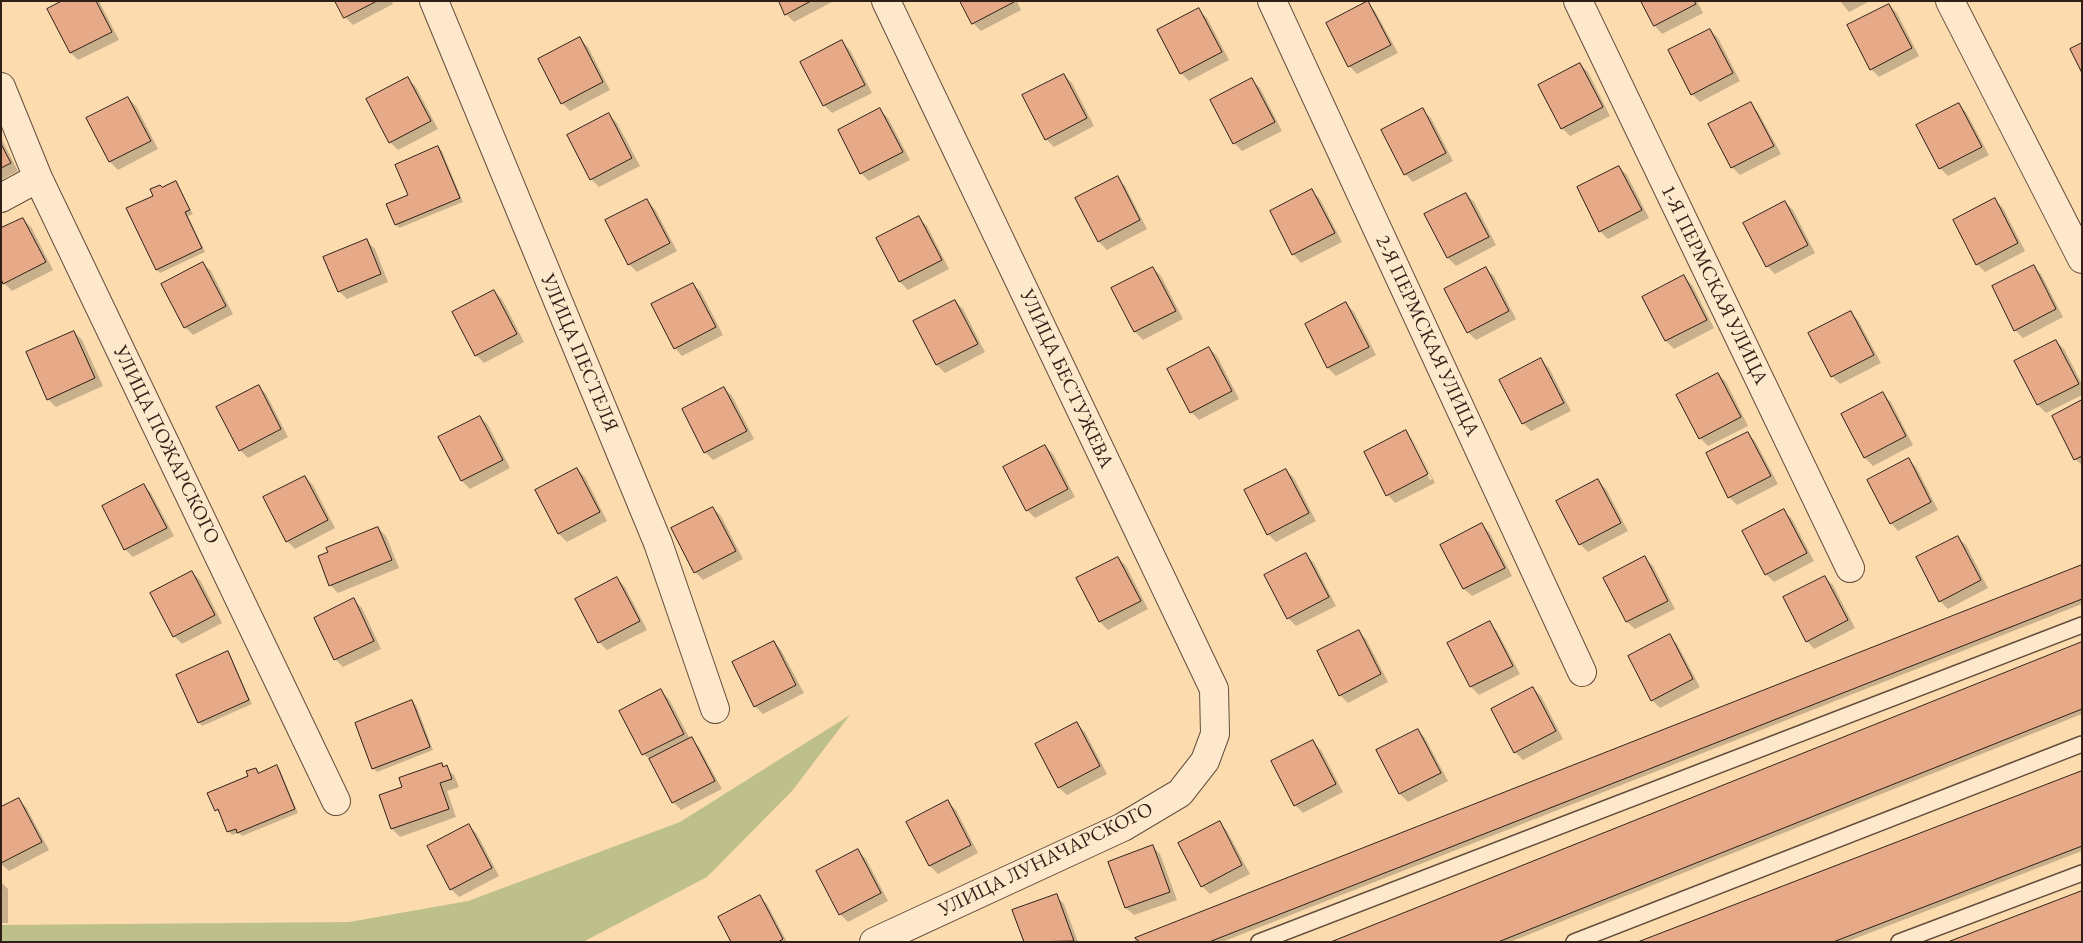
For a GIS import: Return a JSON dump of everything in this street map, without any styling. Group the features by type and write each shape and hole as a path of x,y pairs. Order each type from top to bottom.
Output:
{"street":[{"name":"УЛИЦА ПЕСТЕЛЯ","path":"434,1 658,543 715,709"},
{"name":"УЛИЦА БЕСТУЖЕВА","path":"886,1 1214,689 1215,734 1205,761"},
{"name":"2-Я ПЕРМСКАЯ УЛИЦА","path":"1272,1 1582,672"},
{"name":"1-Я ПЕРМСКАЯ УЛИЦА","path":"1578,1 1850,568"},
{"path":"1950,1 2082,259"},
{"name":"УЛИЦА ПОЖАРСКОГО","path":"1,87 38,178 336,801"},
{"path":"1,198 38,178"},
{"name":"УЛИЦА ЛУНАЧАРСКОГО","path":"883,940 1124,828 1180,793 1205,761"}],"lane":[{"path":"1259,942 2082,625"},
{"path":"1574,942 2082,744"},
{"path":"1899,942 2082,872"}],"green space":[{"path":"850,715 792,791 707,877 583,942 1,942 1,925 349,922 468,901 680,822"}],"building":[{"path":"62,1 96,1 112,32 70,53 47,9"},
{"path":"335,1 377,1 344,18"},
{"path":"779,1 811,1 785,15"},
{"path":"960,1 1014,1 1014,2 972,24"},
{"path":"1368,1 1391,45 1348,67 1326,23"},
{"path":"1641,1 1694,1 1696,4 1654,26"},
{"path":"1889,4 1912,48 1870,70 1847,25"},
{"path":"1199,8 1222,52 1180,74 1157,30"},
{"path":"1710,29 1733,73 1691,95 1668,50"},
{"path":"580,37 603,82 561,104 538,59"},
{"path":"842,40 865,85 823,106 800,62"},
{"path":"2082,43 2082,73 2070,49"},
{"path":"1580,63 1603,107 1561,129 1538,85"},
{"path":"1064,74 1087,118 1045,140 1022,95"},
{"path":"408,77 431,121 389,143 366,99"},
{"path":"1252,78 1275,122 1233,144 1210,100"},
{"path":"128,97 151,141 109,162 86,118"},
{"path":"1751,102 1774,146 1731,168 1708,124"},
{"path":"1959,103 1982,147 1939,169 1916,125"},
{"path":"880,108 903,152 860,174 838,130"},
{"path":"1423,108 1446,153 1404,175 1381,130"},
{"path":"609,113 632,158 590,180 567,135"},
{"path":"1,144 11,163 1,168"},
{"path":"438,146 460,198 395,225 386,204 408,195 395,165"},
{"path":"1619,166 1642,210 1599,232 1577,187"},
{"path":"1118,176 1140,220 1098,242 1075,198"},
{"path":"176,181 190,210 185,212 202,248 156,270 126,208 153,196 150,189 160,185 162,187"},
{"path":"1312,189 1335,233 1292,255 1270,211"},
{"path":"1466,193 1489,237 1447,258 1424,214"},
{"path":"1995,198 2018,243 1976,265 1953,220"},
{"path":"647,199 670,243 628,265 605,220"},
{"path":"1785,201 1808,245 1766,267 1743,223"},
{"path":"919,216 942,260 899,282 876,238"},
{"path":"23,218 46,262 3,284 1,279 1,228"},
{"path":"367,239 381,274 338,292 323,257"},
{"path":"203,262 226,306 184,328 161,284"},
{"path":"2034,265 2056,309 2014,331 1992,286"},
{"path":"1153,267 1176,311 1134,332 1111,288"},
{"path":"1486,267 1509,311 1467,333 1444,289"},
{"path":"1684,275 1707,320 1665,341 1642,297"},
{"path":"693,283 716,327 674,349 651,304"},
{"path":"494,290 517,334 475,356 452,312"},
{"path":"955,300 978,344 936,365 913,321"},
{"path":"1346,302 1369,347 1327,368 1305,324"},
{"path":"1851,311 1874,355 1831,377 1808,333"},
{"path":"74,331 95,378 47,400 26,352"},
{"path":"2056,340 2079,384 2037,405 2014,361"},
{"path":"1209,347 1232,391 1190,413 1167,369"},
{"path":"1541,358 1564,403 1522,424 1499,380"},
{"path":"1718,373 1741,417 1699,439 1676,395"},
{"path":"259,385 281,429 239,451 216,407"},
{"path":"724,387 747,431 704,453 682,409"},
{"path":"1883,392 1906,436 1864,458 1841,414"},
{"path":"2082,400 2082,456 2074,460 2052,416"},
{"path":"480,416 503,460 461,481 438,437"},
{"path":"1406,430 1428,474 1386,496 1364,452"},
{"path":"1748,432 1771,476 1728,498 1706,453"},
{"path":"1045,445 1068,489 1026,511 1003,467"},
{"path":"1909,458 1931,502 1890,524 1867,480"},
{"path":"577,468 600,512 558,534 535,490"},
{"path":"1286,469 1309,513 1267,535 1244,490"},
{"path":"305,476 328,520 286,542 263,497"},
{"path":"1598,479 1621,523 1579,545 1556,501"},
{"path":"144,484 167,528 124,550 102,506"},
{"path":"713,507 736,551 694,573 671,528"},
{"path":"1784,509 1807,553 1765,575 1742,531"},
{"path":"1482,523 1505,568 1463,589 1440,545"},
{"path":"378,527 392,560 329,586 318,556 328,552 326,548"},
{"path":"1958,536 1981,580 1939,602 1916,557"},
{"path":"1306,553 1329,597 1287,619 1264,575"},
{"path":"1645,556 1668,601 1626,622 1603,578"},
{"path":"1118,557 1141,601 1099,622 1076,578"},
{"path":"2082,565 2082,599 1209,942 1140,942 1135,938"},
{"path":"192,571 215,615 173,637 150,593"},
{"path":"1825,576 1848,620 1806,642 1783,597"},
{"path":"617,577 640,621 598,643 575,599"},
{"path":"354,598 374,641 334,660 314,618"},
{"path":"1490,621 1513,666 1470,687 1447,643"},
{"path":"1359,630 1381,674 1339,696 1317,651"},
{"path":"1670,634 1693,679 1651,701 1628,656"},
{"path":"774,641 796,685 754,707 732,662"},
{"path":"2082,642 2082,709 1498,942 1331,942"},
{"path":"228,651 249,700 198,723 176,675"},
{"path":"1533,687 1556,731 1514,753 1491,709"},
{"path":"661,689 684,734 642,755 619,711"},
{"path":"412,700 430,747 372,769 355,723"},
{"path":"1077,722 1100,766 1058,788 1035,744"},
{"path":"1418,729 1441,773 1399,794 1376,750"},
{"path":"692,737 715,781 672,803 649,759"},
{"path":"1313,740 1336,784 1294,806 1271,761"},
{"path":"442,763 443,767 447,765 452,779 440,783 449,809 391,829 379,795 402,787 399,778"},
{"path":"277,765 295,809 237,833 236,829 227,832 218,809 215,811 207,793 248,776 246,771 256,768 258,773"},
{"path":"2082,771 2082,846 1833,942 1638,942"},
{"path":"19,798 42,842 1,863 1,807"},
{"path":"948,800 971,845 929,866 906,822"},
{"path":"1220,821 1242,865 1201,887 1178,843"},
{"path":"469,824 492,868 450,890 427,846"},
{"path":"1153,845 1170,892 1125,908 1108,862"},
{"path":"858,849 881,893 839,915 816,871"},
{"path":"2082,891 2082,942 1948,942"},
{"path":"1057,894 1074,941 1024,942 1012,910"},
{"path":"760,895 783,939 778,942 731,942 718,917"}]}
